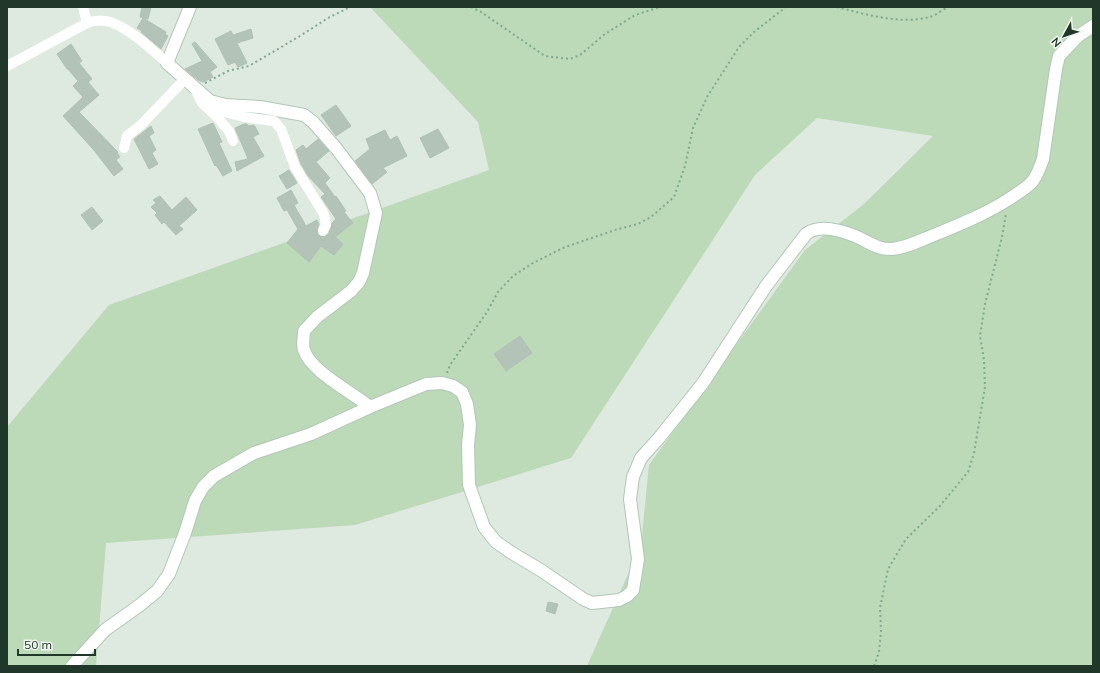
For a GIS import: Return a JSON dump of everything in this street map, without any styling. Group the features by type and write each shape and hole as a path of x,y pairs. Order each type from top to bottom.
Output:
{"street":[{"path":"83,7 87,23"},
{"path":"167,63 190,7"},
{"path":"7,66 87,23 93,21 106,21 123,28 153,50 211,101 226,106 260,107 304,115 313,122 336,148 370,193 376,213 363,273 351,291 316,317 304,331 304,350 312,364 326,376 370,406"},
{"path":"72,666 105,630 140,605 156,591 169,574 185,533 195,501 203,487 214,476 254,453 311,434 370,406 426,384 442,383 453,386 462,392 468,404 470,425 468,444 469,485 484,527 496,542 583,599 592,603 619,600 627,596 633,590 638,559 630,499 633,477 641,458 703,383 766,286 806,234 811,230 830,229 854,236 879,248 891,249 903,247 973,218 1006,200 1032,182 1039,171 1043,159 1059,56 1078,36 1093,26"},
{"path":"124,148 127,136 141,125 185,79"},
{"path":"195,88 202,103 229,131 233,142"},
{"path":"211,101 216,110 244,117 274,121 281,129 295,167 324,214 326,225 323,231"}],"path":[{"path":"195,88 228,72 249,66 328,18 350,7"},
{"path":"471,7 482,12 545,56 570,59 580,55 605,34 635,15 660,7"},
{"path":"442,383 450,365 487,312 498,292 513,276 533,263 565,247 618,229 638,224 651,217 674,197 685,166 693,128 707,97 739,47 754,32 786,7"},
{"path":"837,7 872,17 910,20 930,17 948,7"},
{"path":"874,666 879,652 881,631 880,608 888,569 906,539 939,507 968,472 974,453 985,387 984,360 980,336 985,304 1006,220 1006,200"}],"green space":[{"path":"370,7 1093,7 1093,666 587,666 641,545 649,465 805,250 864,204 933,136 817,118 755,175 571,458 355,525 106,543 96,666 7,666 7,427 109,305 489,170 478,122"}],"building":[{"path":"142,7 151,7 148,19 140,17"},
{"path":"143,18 166,32 165,34 168,36 161,49 137,28"},
{"path":"251,29 253,38 237,43 247,63 238,67 235,62 228,65 215,39 231,31 233,35"},
{"path":"195,42 217,67 210,72 213,77 203,82 198,80 185,69 202,61 192,44"},
{"path":"71,44 82,61 79,63 92,79 88,82 99,95 79,112 118,152 117,153 120,157 116,160 123,169 114,176 93,149 63,116 83,97 73,86 78,81 67,69 57,54"},
{"path":"336,105 351,126 336,136 321,115"},
{"path":"213,123 222,142 219,143 232,171 223,176 216,165 215,166 198,129"},
{"path":"247,124 248,126 254,125 259,134 253,137 264,156 237,171 235,162 248,159 235,128"},
{"path":"151,126 154,133 149,136 156,150 152,153 158,164 149,169 134,139"},
{"path":"438,129 449,148 430,158 420,138"},
{"path":"385,130 390,140 397,136 407,156 383,168 387,172 372,184 355,161 370,149 366,139"},
{"path":"318,139 329,151 316,162 330,178 325,183 335,197 336,196 346,211 344,212 353,223 335,237 343,244 334,255 321,246 309,262 287,243 298,229 287,210 284,211 277,198 291,190 298,203 294,205 306,226 317,220 319,224 317,231 318,235 323,237 329,234 332,223 336,219 321,197 325,194 308,176 301,164 296,150 303,145 306,149"},
{"path":"289,170 297,183 287,189 279,176"},
{"path":"160,196 172,210 186,197 197,210 179,226 183,229 176,235 164,222 162,224 155,215 157,213 151,207 156,203 153,200"},
{"path":"92,207 103,221 92,230 81,215"},
{"path":"520,336 532,353 506,371 494,354"},
{"path":"548,602 558,604 555,614 546,611"}]}
